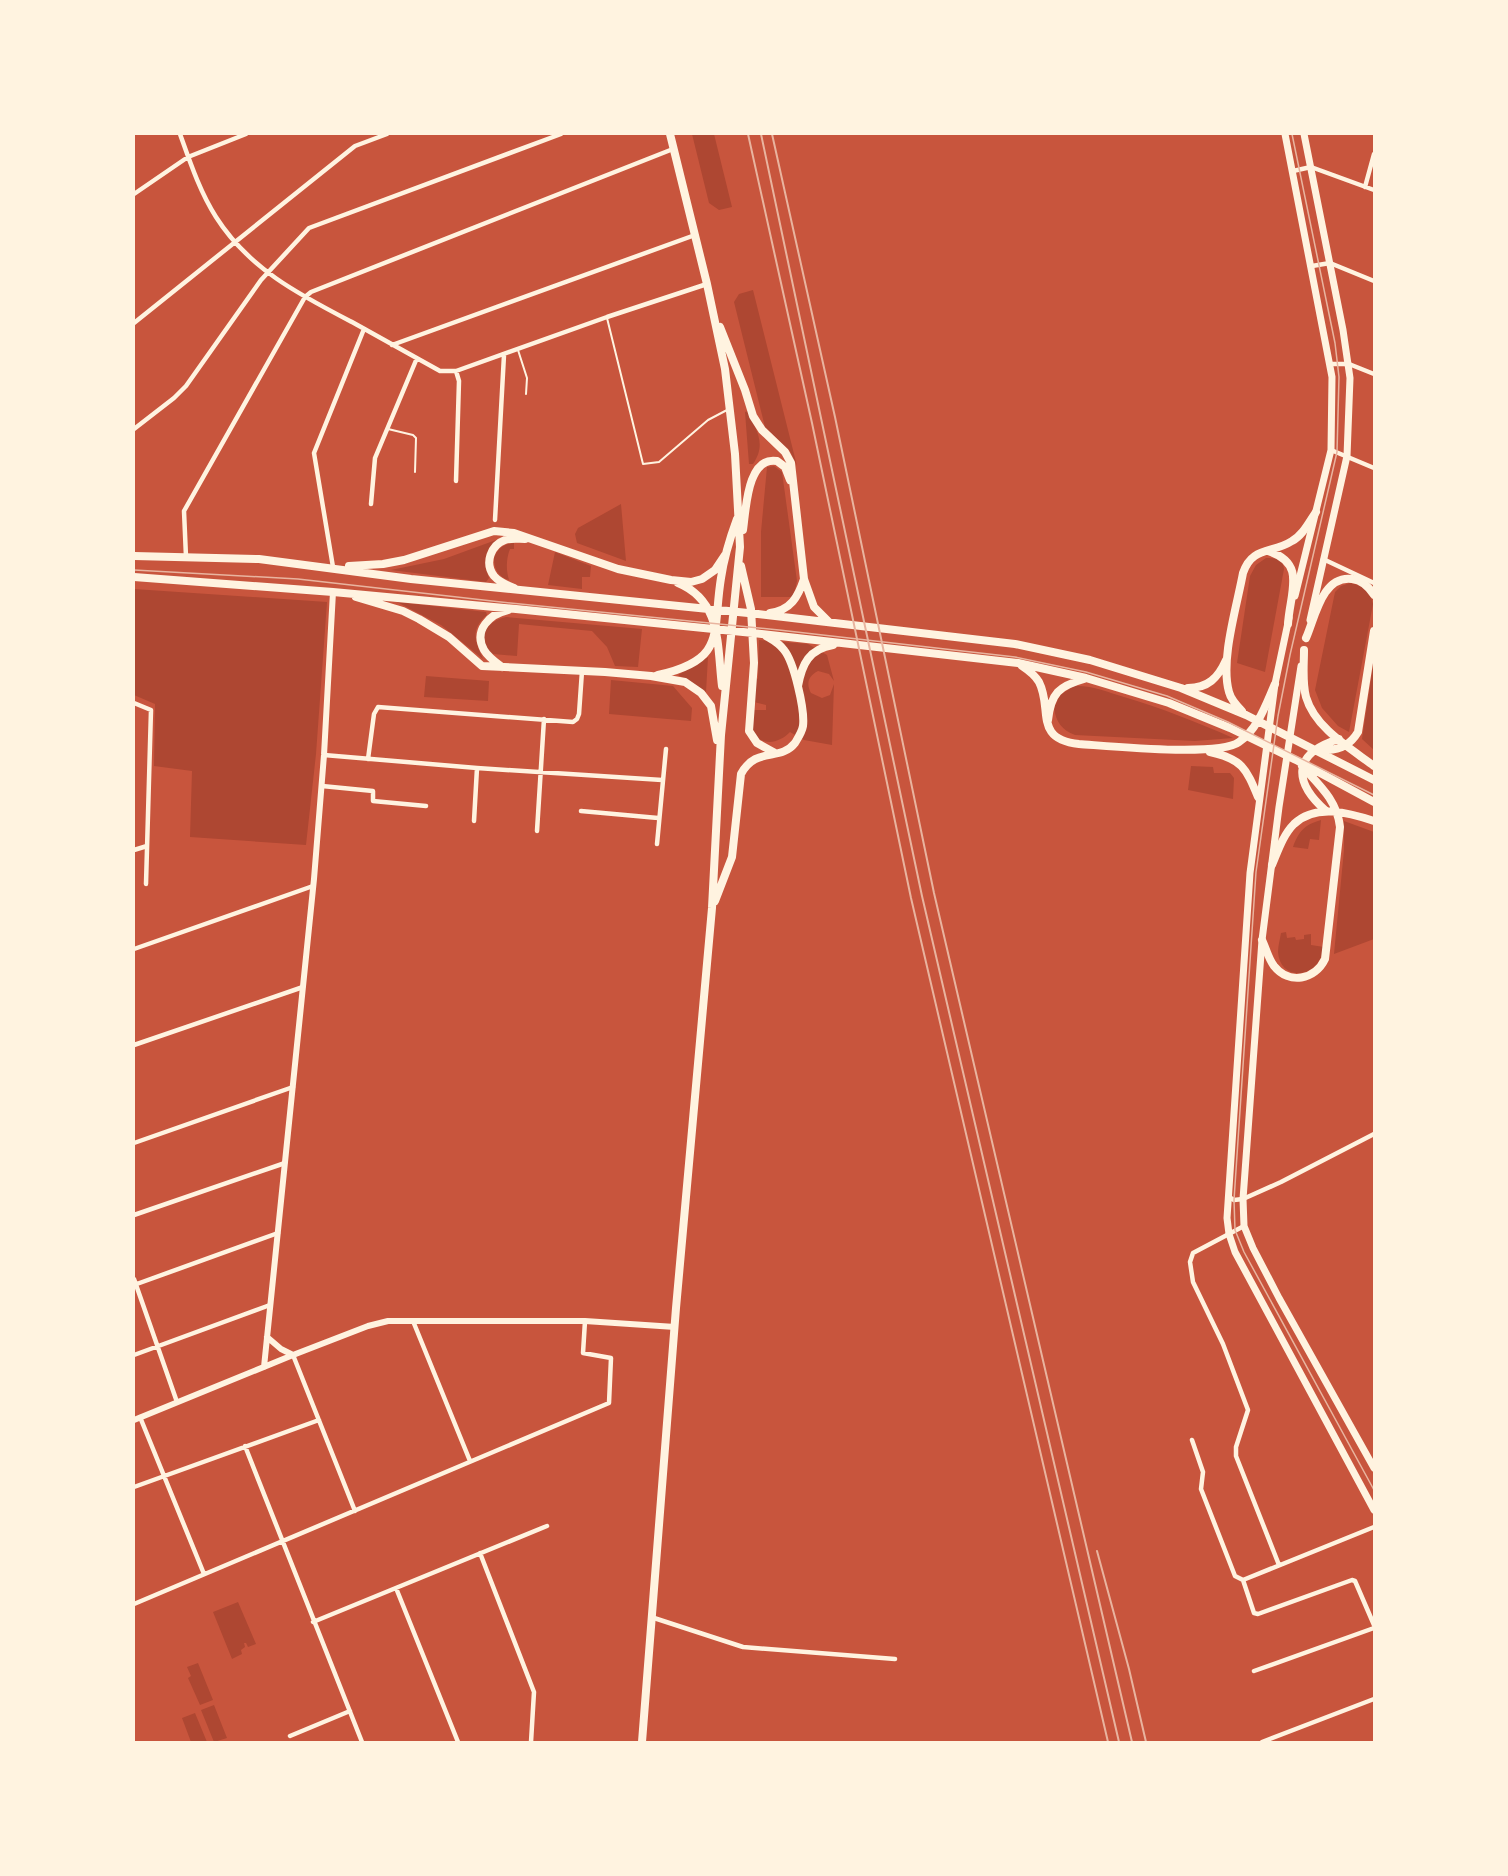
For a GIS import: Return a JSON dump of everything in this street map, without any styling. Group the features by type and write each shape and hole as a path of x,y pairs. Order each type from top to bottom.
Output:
{"main road":[{"path":"670,134 707,284 725,369 740,547"},
{"path":"1285,134 1331,364 1332,429 1330,450 1316,512 1287,624 1275,684 1258,797 1239,1017 1227,1218 1235,1252 1374,1510"},
{"path":"1304,134 1349,364 1349,430 1347,456 1306,638 1279,807 1262,940 1243,1199 1244,1226 1279,1298 1374,1468"},
{"path":"713,311 753,416 766,435 785,452 790,463 804,579 814,607 830,623"},
{"path":"642,1743 675,1327 712,908 724,702 740,547 750,486 759,465 770,460 780,462 785,467 793,487"},
{"path":"1246,715 1236,706 1229,692 1226,659 1242,573 1250,559 1296,538 1316,512"},
{"path":"651,676 680,669 693,663 708,649 716,633 720,579 738,515"},
{"path":"333,567 383,564 404,560 494,531 514,533 618,569 671,580 691,582 702,579 715,570 725,555"},
{"path":"521,591 495,578 489,565 490,557 493,549 505,540 516,538 534,540"},
{"path":"1267,550 1283,556 1293,570 1287,624"},
{"path":"134,556 259,559 521,591 758,614 1015,644 1090,660 1181,688 1246,715 1374,780"},
{"path":"739,559 751,609 754,663 749,731 761,746 776,753"},
{"path":"134,577 516,609 1018,663 1086,678 1169,703 1230,728 1374,802"},
{"path":"758,614 779,612 791,605 804,579"},
{"path":"1306,638 1323,595 1331,584 1342,579 1353,579 1369,587 1374,595"},
{"path":"671,580 687,587 702,598 710,609 716,633 724,702"},
{"path":"333,592 403,611 437,628 482,666 651,676 685,682 695,688 711,706 720,756"},
{"path":"502,667 483,649 481,632 487,620 495,615 516,609"},
{"path":"1301,742 1329,750 1344,746 1355,737 1361,720 1374,631"},
{"path":"712,908 732,857 741,774 746,765 756,758 791,748 802,728 803,718 798,691 791,662 785,650 773,640 753,633"},
{"path":"798,691 800,675 806,659 820,648 843,643"},
{"path":"1304,650 1304,686 1310,706 1322,724 1374,766"},
{"path":"1181,688 1197,688 1211,682 1226,659"},
{"path":"1018,663 1029,670 1040,683 1043,692 1044,714 1056,736 1072,743 1203,750 1227,747 1239,742 1259,718 1275,684"},
{"path":"1048,724 1050,707 1055,694 1069,683 1086,678"},
{"path":"1326,812 1305,787 1304,766 1308,755 1317,747 1339,739"},
{"path":"1203,750 1227,756 1240,764 1249,774 1258,797"},
{"path":"1262,940 1273,964 1281,972 1294,978 1312,975 1322,966 1326,953 1340,834 1339,820 1330,798 1298,761"},
{"path":"1272,865 1282,841 1294,824 1310,814 1345,813 1374,821"}],"street":[{"path":"180,134 188,158 216,217 235,243 266,273 440,371 456,371 707,284"},
{"path":"134,194 188,158 246,134"},
{"path":"134,323 355,146 387,134"},
{"path":"134,429 186,386 266,273 304,232 316,224 561,134"},
{"path":"186,556 184,511 305,297 311,292 674,149"},
{"path":"1365,187 1374,154"},
{"path":"1293,171 1311,167 1374,190"},
{"path":"392,345 695,235"},
{"path":"1312,266 1330,263 1374,281"},
{"path":"333,567 314,453 364,329"},
{"path":"495,520 504,355"},
{"path":"371,504 375,458 417,358"},
{"path":"1331,364 1349,364 1374,374"},
{"path":"456,371 459,381 456,481"},
{"path":"1330,450 1374,468"},
{"path":"1323,559 1374,583"},
{"path":"264,1367 322,786 333,592"},
{"path":"368,759 374,714 378,707 573,722 579,714 582,671"},
{"path":"134,703 151,710 146,884"},
{"path":"537,831 544,719"},
{"path":"657,844 666,749"},
{"path":"324,755 662,780"},
{"path":"474,821 477,768"},
{"path":"322,786 373,791 373,801 426,806"},
{"path":"581,811 658,818"},
{"path":"134,850 147,846"},
{"path":"134,949 313,886"},
{"path":"134,1045 303,987"},
{"path":"134,1143 293,1087"},
{"path":"1228,1196 1234,1200 1243,1199 1374,1134"},
{"path":"134,1215 285,1163"},
{"path":"1244,1226 1191,1257 1193,1281 1223,1344 1248,1410 1236,1447 1236,1456 1279,1566"},
{"path":"177,1402 134,1283 278,1233"},
{"path":"134,1355 270,1305"},
{"path":"204,1574 164,1476 137,1419 293,1355 368,1326 388,1321 585,1322 675,1327"},
{"path":"413,1321 470,1461"},
{"path":"134,1604 609,1403 611,1358 583,1353 585,1322"},
{"path":"267,1337 280,1349 293,1355 355,1511"},
{"path":"134,1487 319,1419"},
{"path":"1192,1440 1203,1472 1201,1489 1235,1576 1243,1580 1254,1613 1258,1614 1352,1580 1355,1581 1374,1627 1254,1671"},
{"path":"245,1446 281,1542 363,1743"},
{"path":"313,1622 547,1526"},
{"path":"1243,1580 1374,1527"},
{"path":"480,1553 534,1692 531,1743"},
{"path":"396,1588 458,1743"},
{"path":"651,1617 743,1647 895,1659"},
{"path":"1263,1743 1374,1699"},
{"path":"290,1736 350,1711"}],"lane":[{"path":"607,317 643,464 659,462 708,420 730,409"},
{"path":"518,350 527,378 526,394"},
{"path":"388,429 413,435 416,438 415,472"}],"shaded area":[{"path":"692,134 714,134 732,207 719,210 709,203"},
{"path":"753,290 797,466 790,451 765,427 734,302 739,294"},
{"path":"748,411 760,443 753,464 749,464 745,412"},
{"path":"774,466 782,472 797,581 792,597 761,597 761,532 767,467"},
{"path":"621,504 626,561 577,543 575,534 578,528"},
{"path":"496,540 486,558 489,578 486,582 391,570 444,559"},
{"path":"514,543 514,549 510,549 507,561 509,580 497,572 494,558 502,547"},
{"path":"555,552 591,566 590,577 582,577 582,589 548,585"},
{"path":"1266,558 1278,560 1284,569 1265,672 1237,663 1250,576 1256,565"},
{"path":"1350,583 1359,585 1365,590 1373,604 1349,732 1338,726 1322,708 1315,690 1335,592 1341,586"},
{"path":"134,589 327,602 316,754 306,845 190,837 192,771 154,766 155,704 134,695"},
{"path":"397,602 486,612 487,615 481,620 476,631 478,647 483,659 441,625"},
{"path":"506,617 642,629 638,667 615,666 607,647 592,631 519,624 517,656 493,654 484,642 485,631 493,622"},
{"path":"759,640 808,644 827,655 834,681 829,674 818,671 812,675 808,683 811,693 822,698 830,695 834,684 832,745 804,740 790,732 781,739 770,742 756,736 752,728 753,710 766,710 766,705 754,702 755,677 758,679"},
{"path":"708,657 706,692 678,675"},
{"path":"1374,659 1374,750 1362,739"},
{"path":"426,676 489,681 488,701 424,697"},
{"path":"611,680 673,686 692,708 691,721 609,714"},
{"path":"1074,686 1093,688 1138,701 1233,738 1195,741 1075,735 1060,725 1054,708 1060,695"},
{"path":"1191,766 1213,767 1214,773 1230,773 1234,778 1233,799 1188,790"},
{"path":"1321,820 1319,840 1310,839 1308,849 1293,847 1303,829"},
{"path":"1344,821 1374,832 1374,939 1334,954 1344,850"},
{"path":"1286,932 1287,938 1295,937 1296,940 1304,939 1304,935 1311,934 1311,945 1324,947 1321,958 1308,971 1292,972 1285,969 1280,962 1279,942 1281,933"},
{"path":"238,1602 256,1644 248,1647 244,1643 242,1654 232,1659 213,1612"},
{"path":"198,1663 213,1700 200,1705 188,1678 191,1676 187,1667"},
{"path":"214,1705 227,1738 214,1742 201,1710"},
{"path":"195,1713 207,1742 191,1742 182,1718"}],"tram line":[{"path":"1292,134 1335,343 1339,377 1337,452 1278,716 1256,872 1234,1200 1235,1230 1244,1252 1374,1490"},
{"path":"134,570 298,579 1015,657 1086,672 1167,696 1228,722 1374,795"}],"railway":[{"path":"748,134 812,423 911,898 1108,1742"},
{"path":"761,134 922,896 1119,1742"},
{"path":"772,134 835,417 934,893 1132,1742"},
{"path":"1097,1551 1146,1742"}]}
